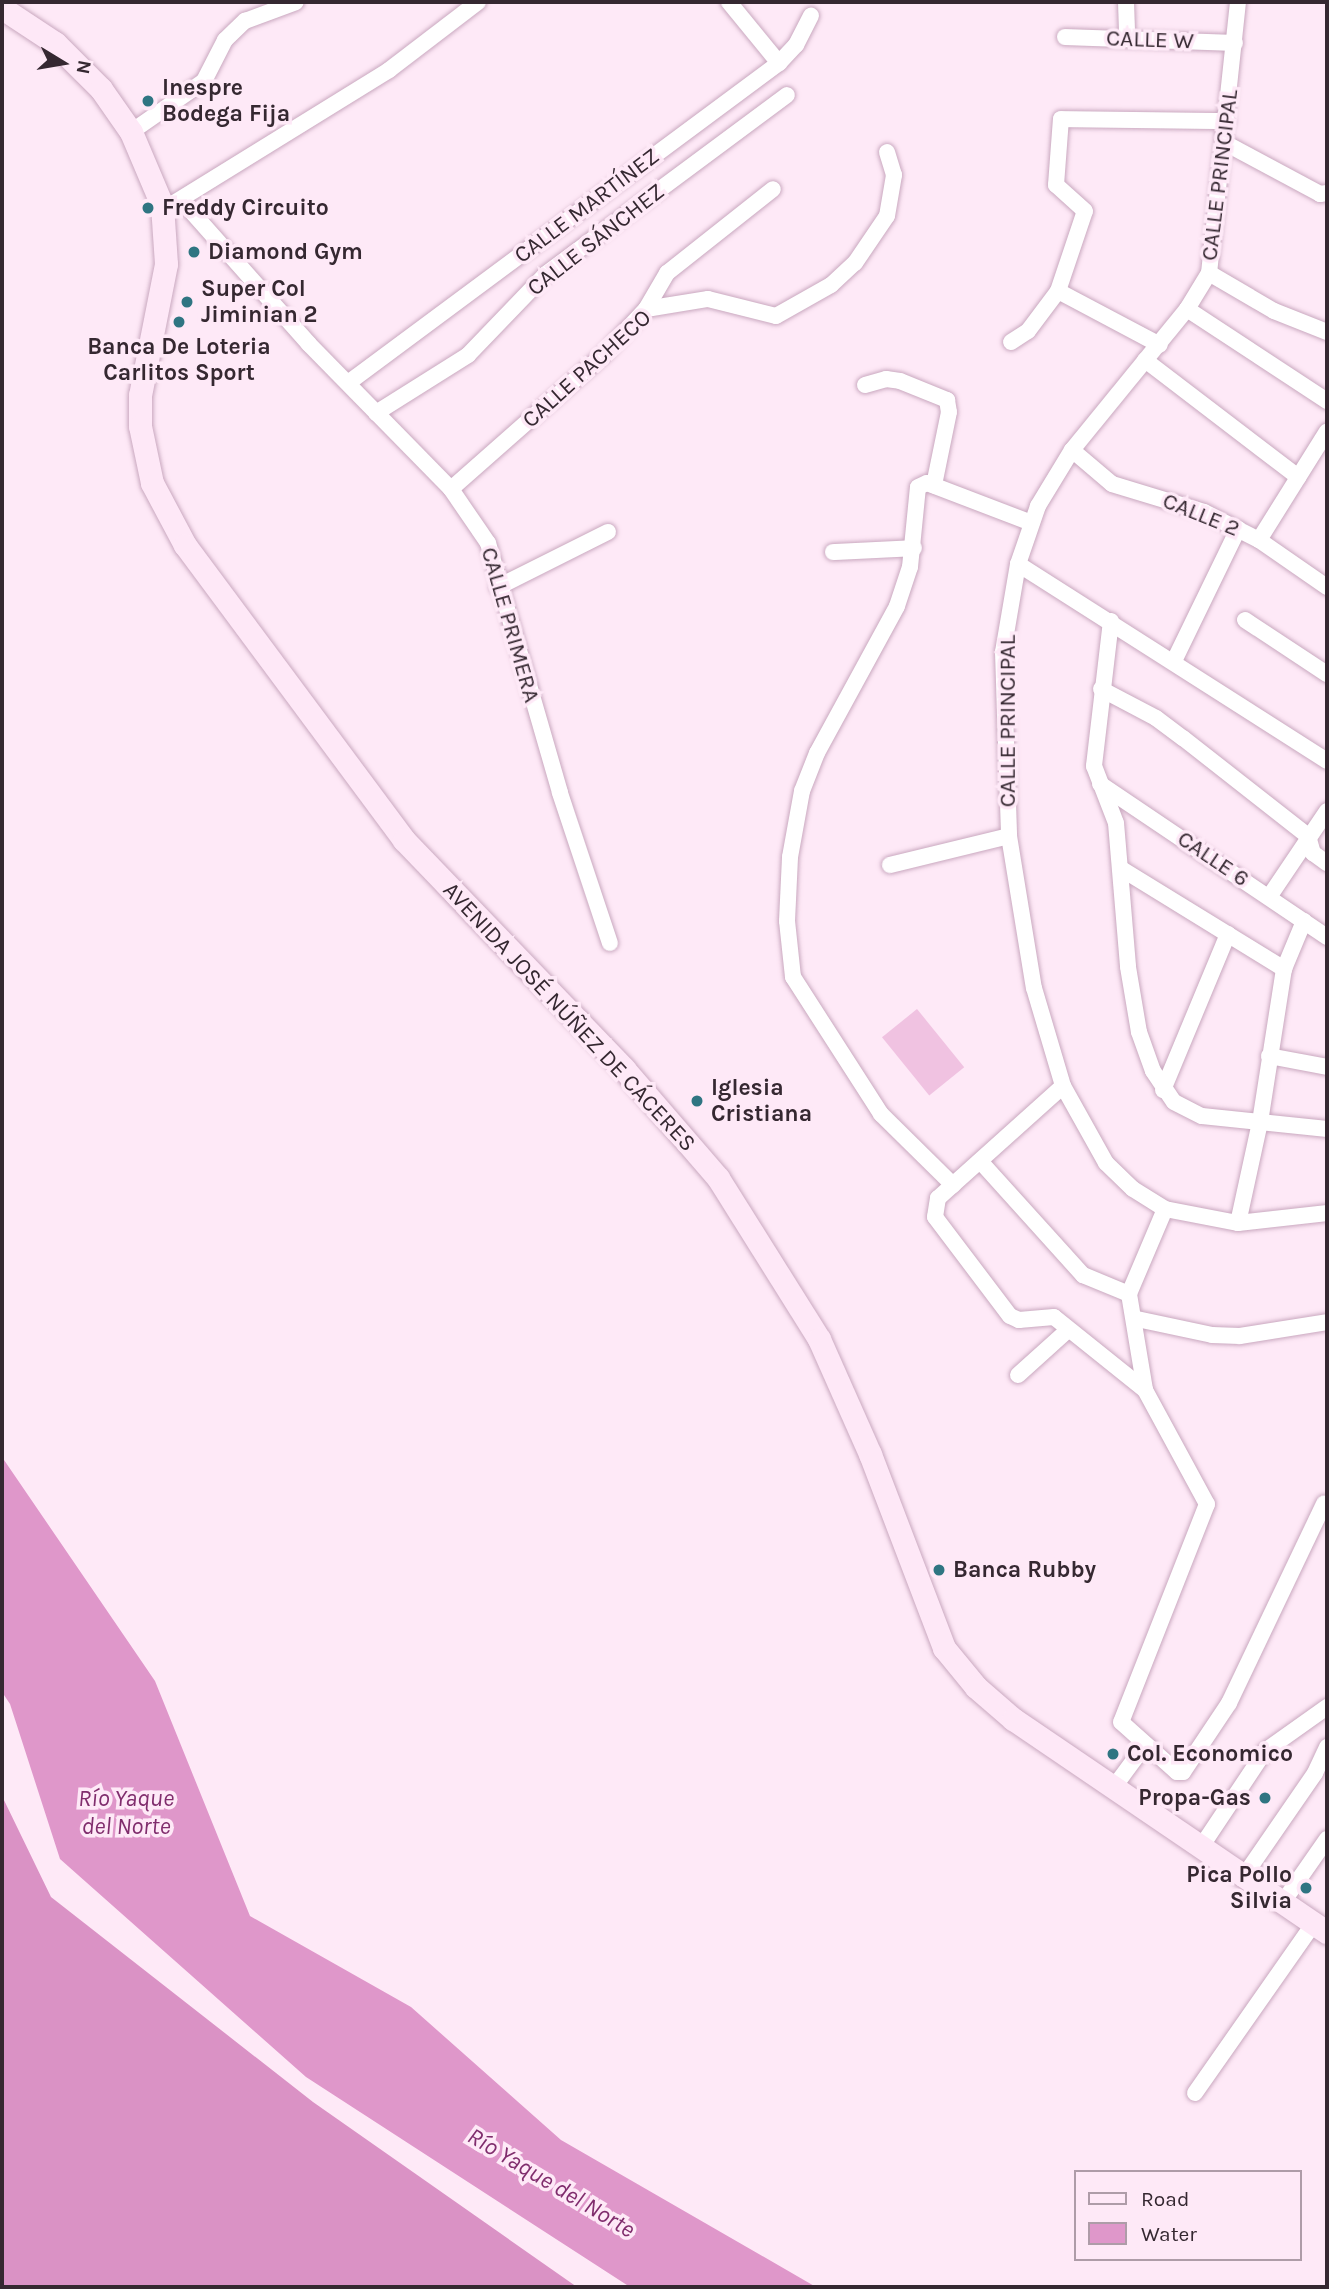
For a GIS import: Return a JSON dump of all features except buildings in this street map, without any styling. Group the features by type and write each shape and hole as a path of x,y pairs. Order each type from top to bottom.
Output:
{"main road":[{"name":"AVENIDA JOSÉ NÚÑEZ DE CÁCERES","path":"2,9 55,43 101,89 131,132 172,204 166,264 140,395 140,426 152,483 185,545 404,840 624,1069 718,1178 819,1339 870,1454 944,1648 976,1687 1013,1719 1320,1928"}],"street":[{"path":"2,9 9,2"},
{"path":"131,132 204,81 225,40 245,20 296,2"},
{"path":"172,204 389,70 478,2"},
{"path":"730,2 779,63"},
{"path":"1126,2 1127,39"},
{"name":"CALLE PRINCIPAL","path":"1238,2 1209,273 1160,345 1072,450 1032,523 1018,564 1003,652 1009,836 1034,988 1063,1087 1107,1163 1133,1189 1166,1209 1238,1223 1327,1213"},
{"name":"CALLE MARTÍNEZ","path":"348,383 779,63 796,45 811,16"},
{"name":"CALLE W","path":"1065,37 1235,43"},
{"name":"CALLE SÁNCHEZ","path":"376,413 468,355 546,274 787,95"},
{"path":"1011,342 1027,331 1058,291 1085,211 1056,186 1061,119 1227,121"},
{"path":"1225,143 1320,194 1327,194"},
{"name":"CALLE PACHECO","path":"451,489 604,354 646,309 708,299 776,316 831,285 855,263 887,216 894,175 887,152"},
{"path":"646,309 667,273 773,189"},
{"name":"CALLE PRIMERA","path":"172,204 451,489 488,543 498,587 610,943"},
{"path":"1209,273 1274,311 1327,332"},
{"path":"1058,291 1160,345"},
{"path":"1187,309 1327,401"},
{"path":"1145,360 1298,477"},
{"path":"865,385 886,379 900,381 947,400 948,412 934,485"},
{"path":"1259,540 1327,431"},
{"name":"CALLE 2","path":"1072,450 1112,484 1204,512 1259,540 1327,587"},
{"path":"953,1185 881,1114 834,1047 793,977 788,941 790,857 802,791 897,606 914,548 918,487 924,483 934,485 1032,523"},
{"path":"1174,661 1238,529"},
{"path":"498,587 608,532"},
{"path":"833,552 914,548"},
{"path":"1018,564 1327,761"},
{"path":"1245,620 1327,674"},
{"path":"1111,621 1094,766 1098,783 1116,823 1128,967 1139,1032 1163,1090 1184,1110 1202,1116 1327,1129"},
{"path":"1101,689 1156,718 1308,836 1313,853 1327,863"},
{"name":"CALLE 6","path":"1098,783 1327,937"},
{"path":"1269,897 1327,811"},
{"path":"890,865 1009,836"},
{"path":"1120,868 1284,969"},
{"path":"1238,1223 1260,1122 1284,969 1304,921"},
{"path":"1163,1090 1227,934"},
{"path":"1269,1056 1327,1067"},
{"path":"1063,1087 936,1201 935,1217 1010,1316 1024,1320 1049,1315 1145,1390"},
{"path":"980,1161 1083,1275 1129,1294"},
{"path":"1166,1209 1129,1294 1137,1319 1145,1390 1207,1504 1121,1719 1122,1725 1177,1772 1183,1772 1229,1703 1324,1504"},
{"path":"1137,1319 1212,1335 1240,1336 1327,1322"},
{"path":"1018,1376 1068,1330"},
{"path":"1201,1847 1265,1751 1327,1707"},
{"path":"1114,1787 1145,1745"},
{"path":"1244,1876 1315,1773 1327,1747"},
{"path":"1283,1902 1327,1839"},
{"path":"1195,2093 1320,1928"}],"shaded area":[{"path":"917,1009 964,1067 929,1096 882,1037"},
{"path":"2,1796 51,1897 313,2102 577,2287 2,2287"}],"water":[{"name":"Río Yaque del Norte","path":"2,1457 155,1681 250,1916 411,2007 561,2140 816,2287 630,2287 306,2077 60,1859 10,1704 2,1692"}],"place":[{"name":"Inespre Bodega Fija","path":"148,101"},
{"name":"Freddy Circuito","path":"148,208"},
{"name":"Diamond Gym","path":"194,252"},
{"name":"Super Col Jiminian 2","path":"187,302"},
{"name":"Banca De Loteria Carlitos Sport","path":"179,322"},
{"name":"Iglesia Cristiana","path":"697,1101"},
{"name":"Banca Rubby","path":"939,1570"},
{"name":"Col. Economico","path":"1113,1754"},
{"name":"Propa-Gas","path":"1265,1798"},
{"name":"Pica Pollo Silvia","path":"1306,1888"}]}
